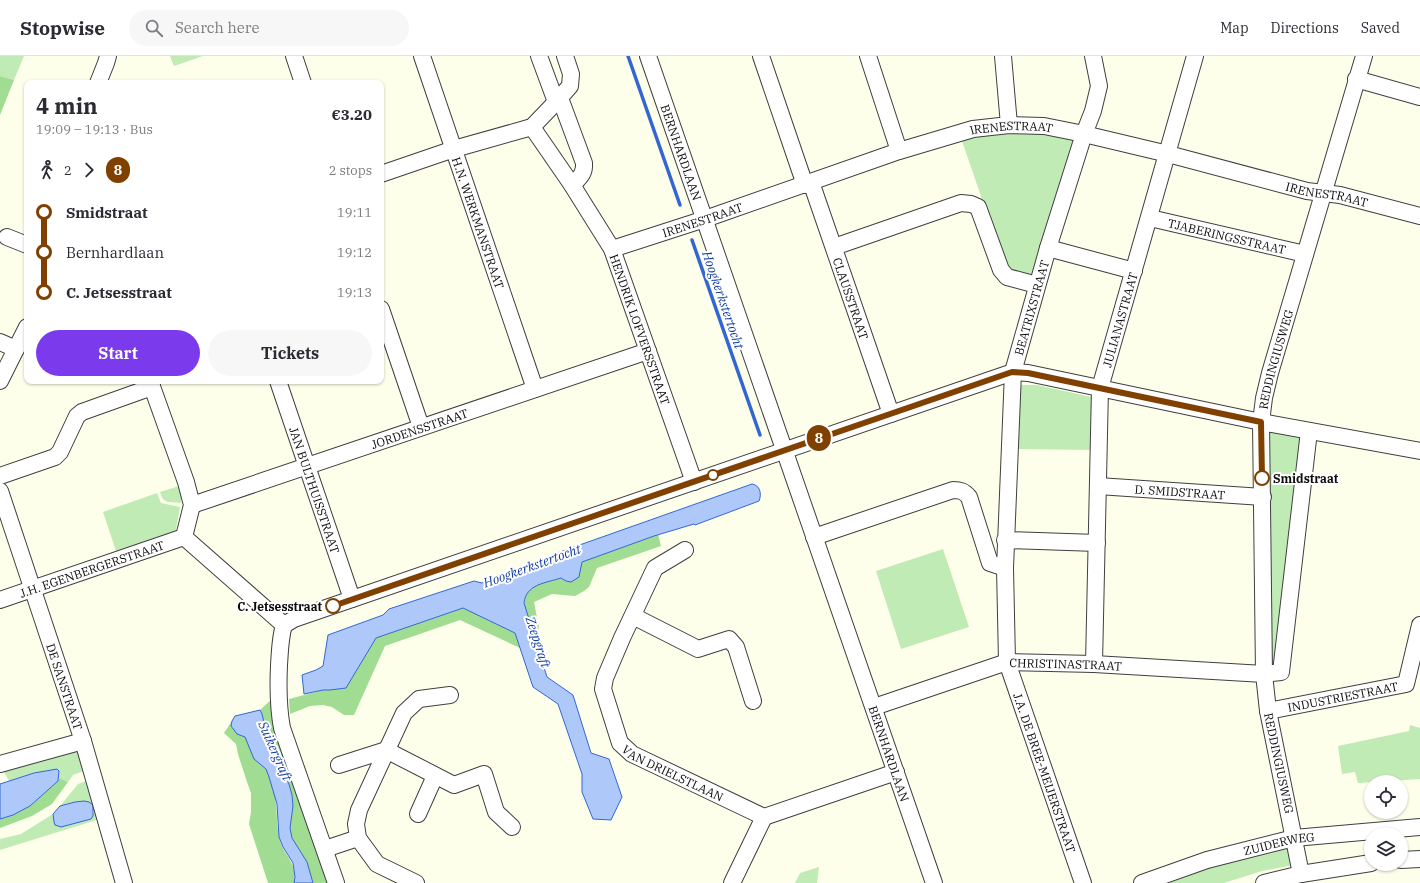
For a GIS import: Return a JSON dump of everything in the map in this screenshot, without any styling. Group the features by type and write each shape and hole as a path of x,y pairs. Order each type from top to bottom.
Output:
{"street":[{"path":"99,80 108,56"},
{"path":"294,56 302,80"},
{"name":"H.N. WERKMANSTRAAT","path":"422,56 535,389"},
{"path":"539,56 584,163 585,170 572,185"},
{"path":"384,173 454,149 532,127 570,86 571,74 565,56"},
{"name":"BERNHARDLAAN","path":"648,56 934,883"},
{"name":"CLAUSSTRAAT","path":"761,56 808,184 834,247 891,414"},
{"path":"868,56 899,151"},
{"path":"1003,56 1009,125"},
{"name":"BEATRIXSTRAAT","path":"1005,568 1012,372 1036,285 1084,134 1093,111 1099,86 1093,56"},
{"name":"JULIANASTRAAT","path":"1094,664 1100,388 1196,56"},
{"name":"REDDINGIUSWEG","path":"1301,874 1268,711 1264,674 1261,422 1264,398 1270,373 1364,56"},
{"path":"1356,79 1420,96"},
{"name":"IRENESTRAAT","path":"612,249 808,184 899,151 973,129 1009,125 1044,126 1084,134 1168,154 1307,191 1340,196 1420,216"},
{"name":"HENDRIK LOFVERSSTRAAT","path":"532,127 572,185 612,249 694,482"},
{"path":"834,247 961,203 971,204 978,207 1001,270 1004,274 1007,277 1036,285"},
{"name":"TJABERINGSSTRAAT","path":"1150,218 1305,254"},
{"path":"7,238 24,244"},
{"path":"1048,248 1134,272"},
{"path":"384,318 421,427"},
{"path":"0,381 24,333"},
{"path":"0,342 16,349"},
{"name":"JORDENSSTRAAT","path":"192,505 648,350"},
{"path":"336,883 282,728 278,698 280,636 284,625 294,619 1012,372 1028,373 1261,422 1420,451"},
{"path":"0,476 55,457 60,452 78,416 82,412 151,384 186,482 192,505 184,537 284,625"},
{"name":"JAN BULTHUISSTRAAT","path":"279,384 352,599"},
{"path":"1264,674 1281,672 1310,431"},
{"name":"D. SMIDSTRAAT","path":"1098,486 1263,497"},
{"path":"814,537 953,490 959,490 966,493 969,497 990,563 1005,568"},
{"name":"DE SANSTRAAT","path":"0,491 83,741 124,883"},
{"name":"J.H. EGENBERGERSTRAAT","path":"0,600 184,537"},
{"path":"1005,540 1097,543"},
{"name":"VAN DRIELSTLAAN","path":"685,550 655,568 605,678 603,689 620,743 632,754 764,817"},
{"name":"J.A. DE BREE-MEIJERSTRAAT","path":"1005,568 1007,662 1083,883"},
{"path":"633,616 698,649 729,639 736,647 753,701"},
{"name":"INDUSTRIESTRAAT","path":"1268,711 1406,684 1420,625"},
{"name":"CHRISTINASTRAAT","path":"874,707 1007,662 1094,664 1264,674"},
{"path":"416,883 377,864 358,838 356,824 359,810 404,712 419,698 450,695"},
{"path":"0,764 83,741"},
{"path":"339,765 386,750 454,785 484,774 496,812 512,827"},
{"path":"732,883 764,817 896,772"},
{"path":"418,814 435,776"},
{"name":"ZUIDERWEG","path":"1142,883 1206,860 1294,838 1420,827"},
{"path":"325,848 358,838"},
{"path":"1408,859 1420,858"},
{"path":"1264,883 1301,874 1364,864"}],"green space":[{"path":"0,56 24,56 14,80 0,76"},
{"path":"170,56 203,56 174,66"},
{"path":"0,76 14,80 0,115"},
{"path":"982,132 1037,133 1075,140 1034,279 1007,272 961,138"},
{"path":"1017,385 1037,385 1096,398 1094,450 1014,449"},
{"path":"1267,430 1306,435 1277,666 1267,665"},
{"path":"179,486 181,503 168,502 163,499 160,492"},
{"path":"157,493 161,503 180,507 175,535 117,554 103,512"},
{"path":"658,534 661,546 597,568 589,587 575,596 552,594 534,602 539,628 534,633 525,608 525,596 533,587 561,578 566,581 581,562"},
{"path":"943,549 969,627 901,649 876,571"},
{"path":"463,608 515,633 520,648 460,620 385,646 354,715 344,715 332,707 323,705 310,706 290,714 289,699 323,690 346,688 376,638"},
{"path":"272,699 330,883 313,883 307,862 292,838 290,828 293,806 292,795 281,767 270,748 260,710"},
{"path":"232,721 231,727 246,738 254,758 266,769 271,779 275,796 279,837 283,849 292,863 294,883 268,883 249,824 251,812 251,793 236,744 224,733"},
{"path":"1410,725 1420,728 1420,779 1408,780 1408,775 1364,775 1364,783 1358,783 1355,772 1342,774 1338,746 1409,731"},
{"path":"79,746 86,770 73,775 68,782 59,778 59,771 57,769 34,773 9,781 3,770"},
{"path":"59,778 68,782 52,804 32,816 0,828 0,819 13,815 30,806 58,781"},
{"path":"89,780 103,818 0,850 0,839 21,834 53,814 54,822 94,813 93,805 81,801 60,806 78,784"},
{"path":"1289,846 1294,865 1262,871 1224,883 1156,883 1174,877"},
{"path":"819,867 817,883 795,883 800,873"}],"water":[{"path":"752,484 757,486 760,490 759,501 695,525 694,524 654,536 582,562 579,577 571,582 561,578 543,583 533,588 526,597 524,603 547,677 573,695 591,753 609,759 622,797 611,820 593,819 582,792 582,774 558,704 533,687 515,633 463,608 376,638 346,688 323,690 304,694 302,675 323,666 328,635 383,615 389,609 474,581 482,583 555,557 557,553"},
{"path":"260,710 270,748 289,784 292,795 293,806 290,828 292,838 307,862 313,883 294,883 295,877 293,863 283,847 279,837 277,804 266,769 254,759 245,737 237,734 231,726 235,716"},
{"path":"57,769 59,771 58,781 30,806 13,815 0,819 0,784 34,773"},
{"path":"84,801 93,805 93,816 91,819 61,827 55,825 53,814 60,806"}],"waterway":[{"name":"Hoogkerkstertocht","path":"628,56 680,205"},
{"name":"Hoogkerkstertocht","path":"692,240 760,435"}],"bus line":[{"name":"8","path":"333,606 1012,372 1028,373 1261,422 1262,478"}],"place":[{"name":"Smidstraat","path":"1262,478"},
{"name":"C. Jetsesstraat","path":"333,606"}],"water label":[{"name":"Zeepgraft","path":"538,642"},
{"name":"Suikergraft","path":"275,751"}]}
